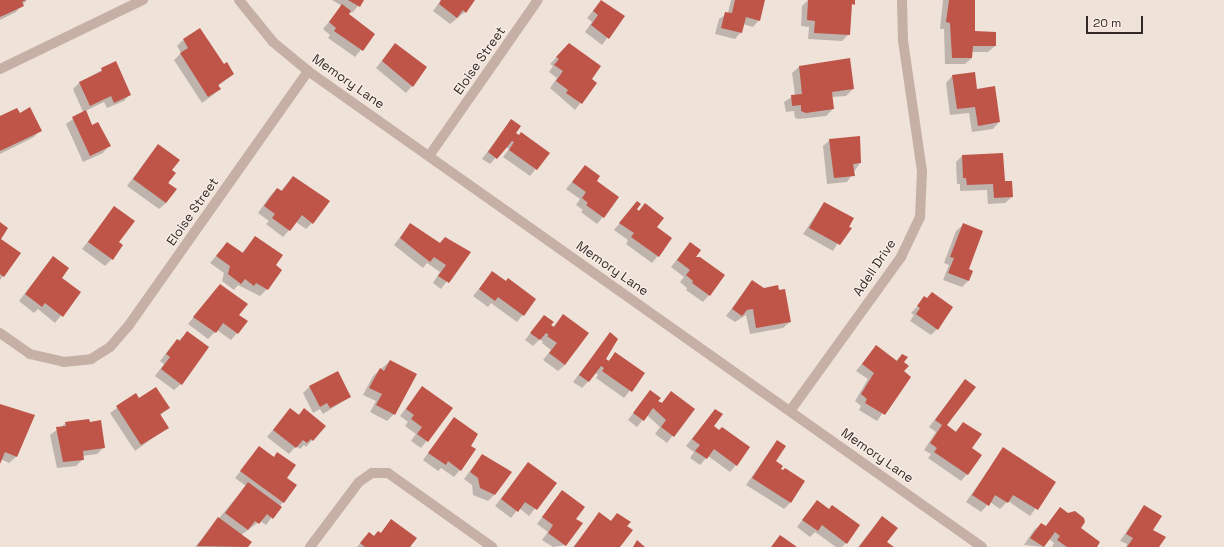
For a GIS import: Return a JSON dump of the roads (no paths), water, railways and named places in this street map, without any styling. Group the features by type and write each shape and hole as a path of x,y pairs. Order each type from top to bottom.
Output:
{"street":[{"path":"0,69 143,0"},
{"name":"Memory Lane","path":"239,0 273,42 308,71 982,547"},
{"name":"Eloise Street","path":"430,156 538,0"},
{"name":"Adell Drive","path":"790,411 901,257 920,217 922,171 903,41 902,0"},
{"name":"Eloise Street","path":"0,333 30,354 64,362 91,360 110,347 129,325 308,71"},
{"path":"310,547 359,482 372,473 388,473 492,547"}]}
